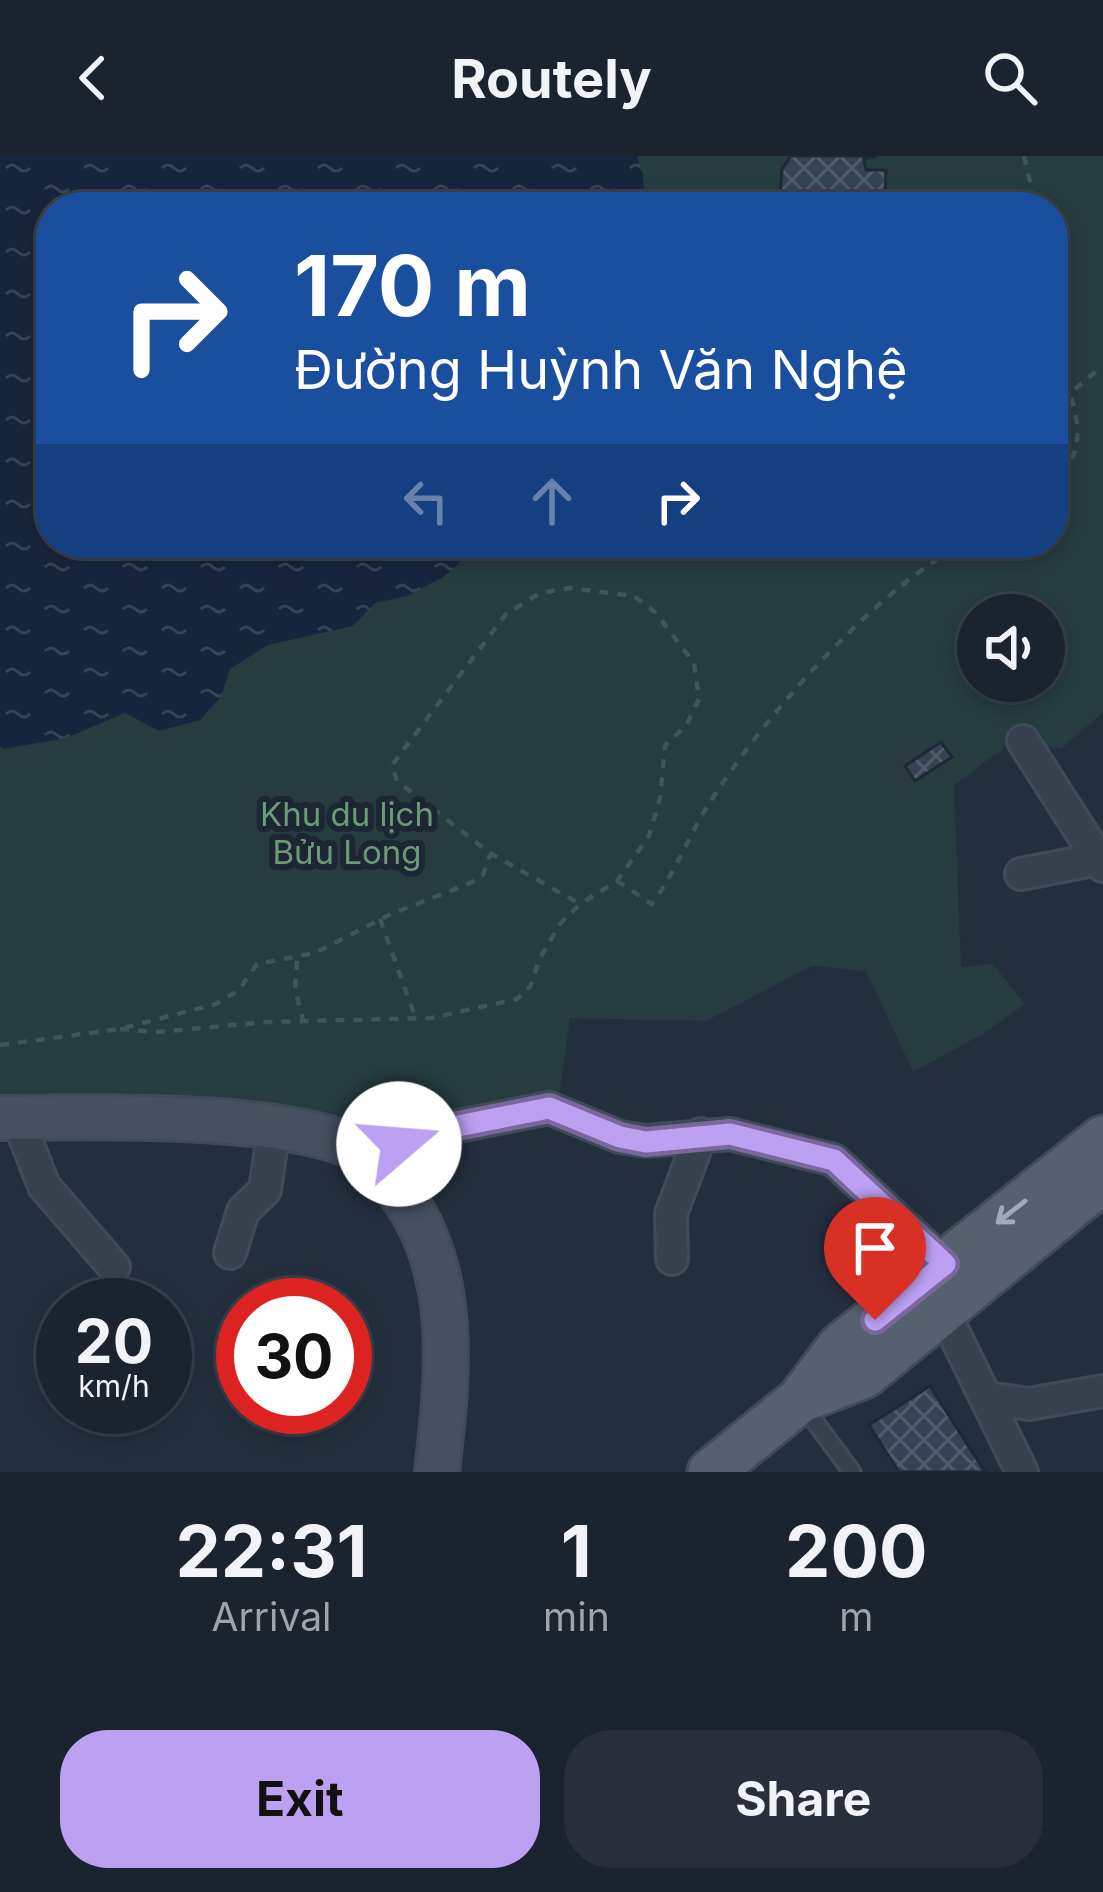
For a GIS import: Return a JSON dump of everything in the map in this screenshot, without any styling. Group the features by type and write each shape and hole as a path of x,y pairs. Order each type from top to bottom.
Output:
{"main road":[{"path":"8,1118 182,1119 274,1128 332,1139 370,1156 406,1198 425,1232 442,1291 446,1391 437,1472"},
{"path":"732,1465 800,1400 840,1348 1103,1139"},
{"path":"800,1400 864,1375 1103,1180"}],"street":[{"path":"1021,874 1101,862 1023,741"},
{"path":"370,1156 428,1132 549,1108 620,1137 646,1142 730,1134 834,1160 945,1264"},
{"path":"8,1118 44,1186 114,1267"},
{"path":"230,1253 243,1211 265,1190 274,1128"},
{"path":"672,1259 670,1214 701,1134"},
{"path":"943,1311 1022,1472"},
{"path":"986,1398 1029,1404 1103,1391"}],"lane":[{"path":"800,1400 852,1472"}],"path":[{"path":"1024,156 1032,192"},
{"path":"1075,389 1103,366"},
{"path":"1068,380 1078,398 1086,440 1084,458 1068,474"},
{"path":"617,881 652,904 672,878 707,806 786,703 887,595 938,558"},
{"path":"121,1029 158,1032 303,1020 416,1019 517,999 530,987 552,935 580,904 617,881 649,836 660,798 664,746 695,713 700,688 694,663 645,602 619,592 556,590 525,600 506,614 392,766 397,781 490,853 580,904"},
{"path":"0,1045 121,1029 216,1004 239,990 257,964 297,958 468,884 483,875 490,853"},
{"path":"380,919 416,1019"},
{"path":"297,958 295,989 303,1020"}],"green space":[{"name":"Khu du lịch Bửu Long","path":"0,156 1103,156 1103,712 1061,749 1014,740 954,785 961,967 993,964 1025,1004 986,1032 913,1072 866,971 812,966 706,1021 570,1018 558,1103 376,1144 0,1104"}],"water":[{"path":"0,156 637,156 644,192 36,192 36,558 462,558 443,577 407,596 375,603 353,626 268,645 230,669 221,697 200,720 159,731 125,713 66,738 0,746"}],"building":[{"path":"791,156 877,156 864,159 866,170 886,170 885,192 780,192 782,169"},
{"path":"941,742 952,757 915,781 905,766"},
{"path":"930,1386 985,1472 899,1472 869,1425"}],"route":[{"path":"399,1144 428,1132 549,1108 620,1137 646,1142 730,1134 834,1160 945,1264 875,1320"}]}
